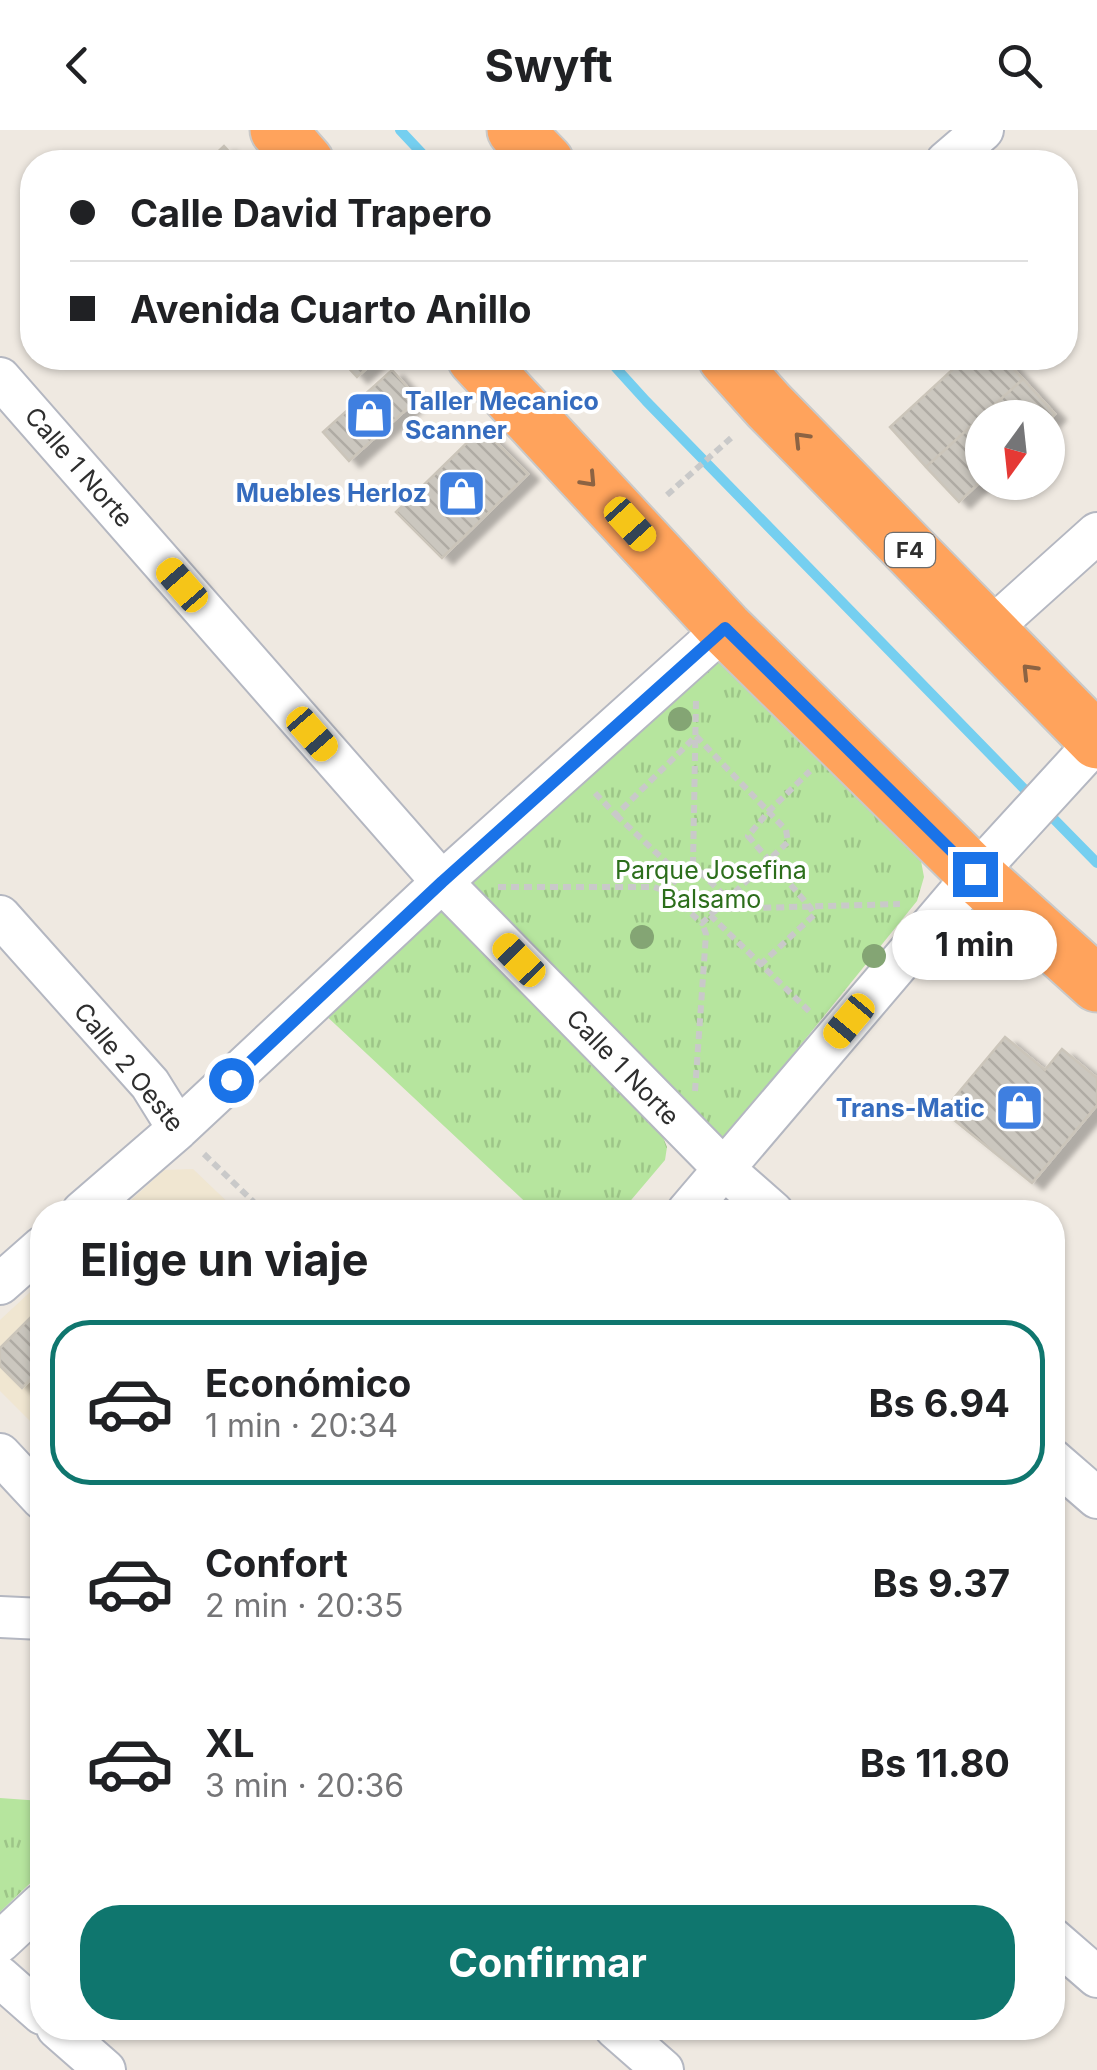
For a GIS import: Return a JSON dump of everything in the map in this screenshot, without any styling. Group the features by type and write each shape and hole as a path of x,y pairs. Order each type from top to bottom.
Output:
{"highway":[{"path":"278,130 296,150"},
{"path":"515,130 534,150"},
{"path":"486,370 725,628 993,855 1097,984"},
{"name":"F4","path":"737,370 988,630 1081,758"}],"street":[{"path":"960,150 983,130"},
{"name":"Calle 1 Norte","path":"0,378 442,882 724,1169 759,1200"},
{"path":"988,630 1097,533"},
{"path":"96,1200 725,628"},
{"path":"697,1200 1081,758"},
{"name":"Calle 2 Oeste","path":"0,916 150,1084 178,1129"},
{"path":"0,1284 30,1258"},
{"path":"0,1454 30,1486"},
{"path":"1065,1470 1097,1498"},
{"path":"0,1617 30,1619"},
{"path":"0,1942 30,1913"},
{"path":"1065,1950 1097,1978"},
{"path":"0,1976 30,2003"},
{"path":"71,2040 105,2070"},
{"path":"629,2040 663,2070"}],"path":[{"path":"667,496 731,438"},
{"path":"696,700 693,865 728,899"},
{"path":"696,736 786,830 788,842 702,923"},
{"path":"616,815 696,736"},
{"path":"760,965 814,916 748,836 818,763"},
{"path":"588,784 680,876"},
{"path":"666,890 693,865"},
{"path":"487,880 508,900"},
{"path":"494,886 654,887 666,890 702,923 706,934 695,1093 682,1079"},
{"path":"890,918 910,890"},
{"path":"714,912 901,904"},
{"path":"714,912 760,965 811,1013 822,1000"},
{"name":"Calle 2 Oeste","path":"178,1129 252,1200"}],"shaded area":[{"path":"193,1169 225,1200 131,1200 164,1170"},
{"path":"30,1292 30,1421 0,1391 0,1320"}],"green space":[{"name":"Parque Josefina Balsamo","path":"721,646 919,850 924,877 917,901 723,1141 466,881"},
{"path":"434,911 453,913 660,1130 667,1147 665,1160 631,1200 523,1200 321,1011"},
{"path":"0,1798 30,1800 30,1883 0,1912"}],"building":[{"name":"Taller Mecanico Scanner","path":"392,370 418,399 349,461 323,432"},
{"path":"952,370 1014,370 1023,379 1000,400 965,400 965,432 926,467 890,427"},
{"path":"1023,379 1042,400 1000,400"},
{"name":"Muebles Herloz","path":"482,428 528,474 442,558 396,512"},
{"path":"965,432 965,496 959,502 926,467"},
{"name":"Trans-Matic","path":"1005,1037 1045,1070 1062,1049 1097,1078 1097,1105 1032,1183 943,1111"},
{"path":"30,1318 30,1380 22,1388 0,1366 0,1348"}],"waterway":[{"path":"400,130 419,150"},
{"path":"618,370 1033,798"},
{"path":"1045,810 1097,863"}],"place":[{"name":"Taller Mecanico Scanner","path":"370,415"},
{"name":"Muebles Herloz","path":"462,493"},
{"name":"Trans-Matic","path":"1020,1108"}],"route":[{"path":"231,1080 442,882 725,628 975,874"}]}
